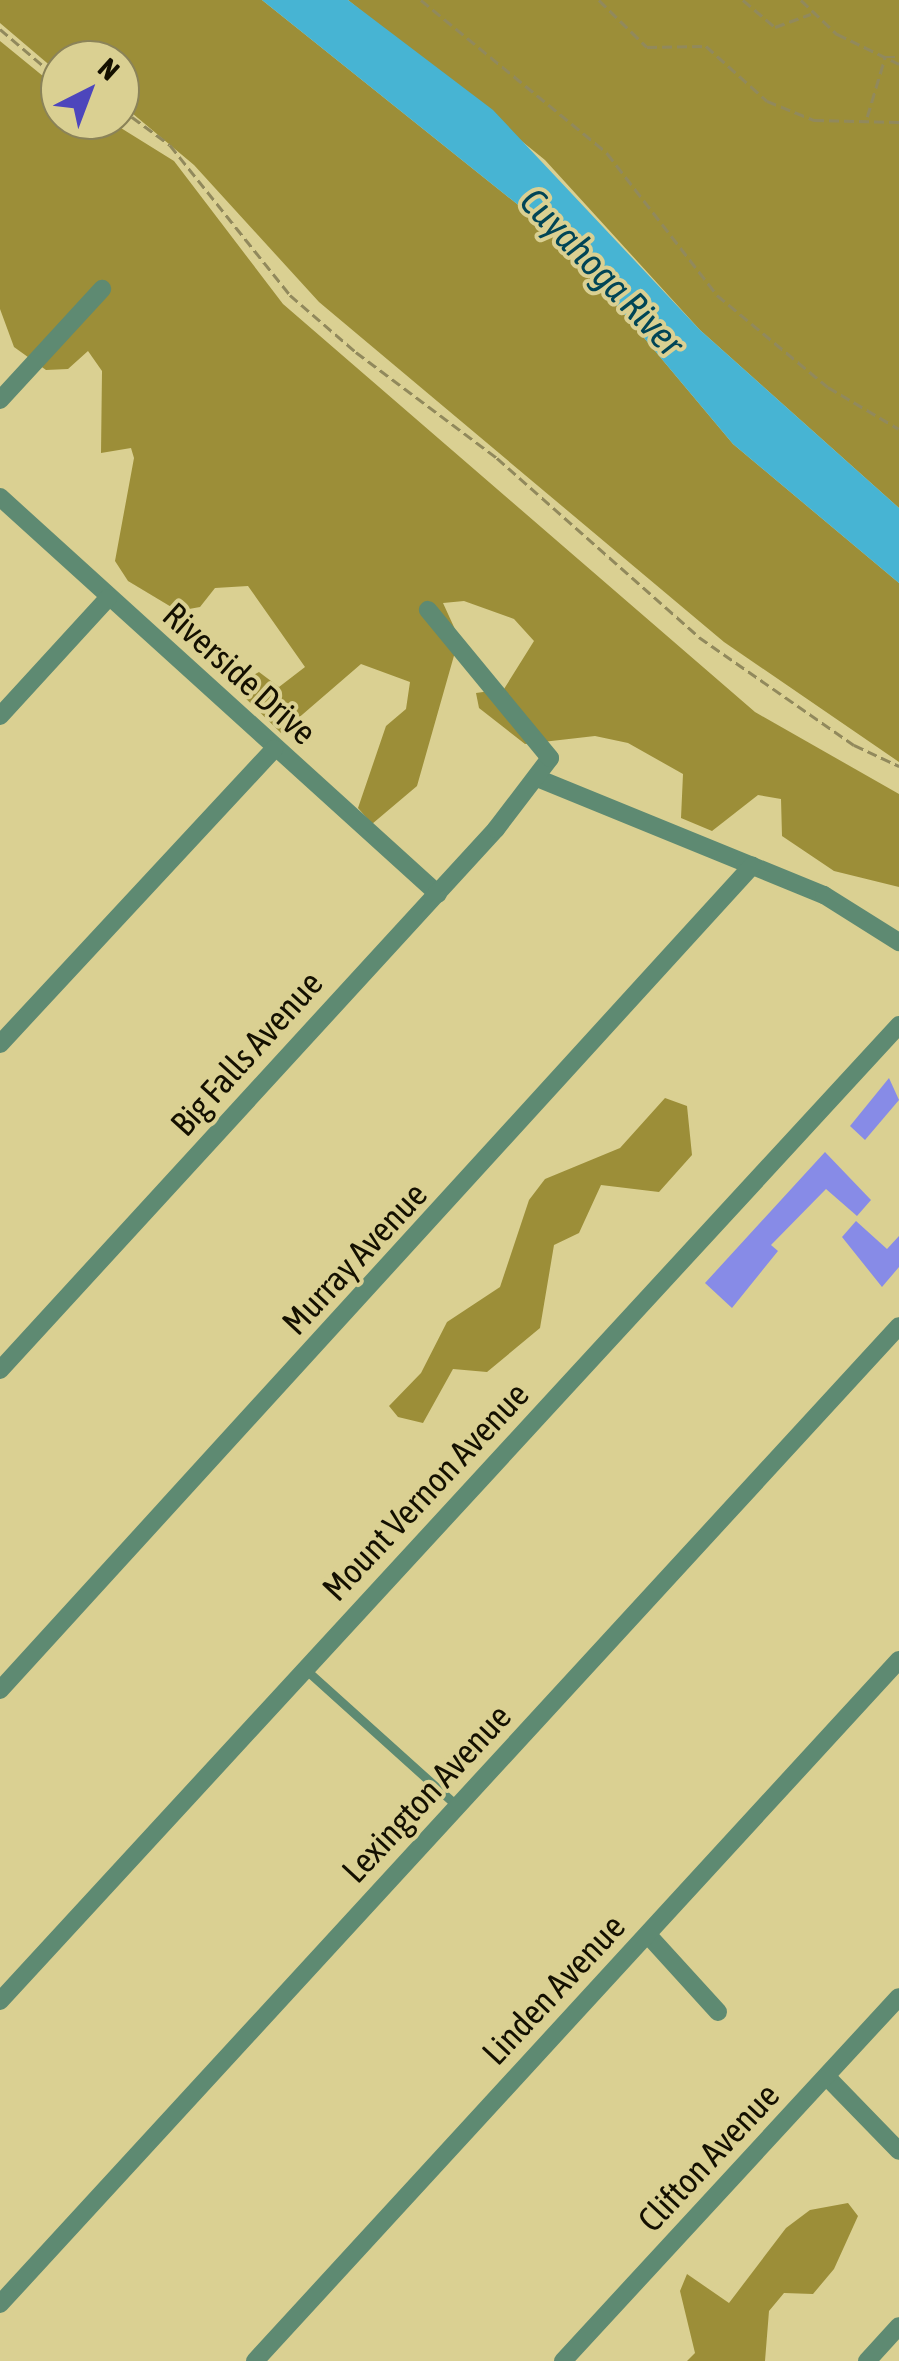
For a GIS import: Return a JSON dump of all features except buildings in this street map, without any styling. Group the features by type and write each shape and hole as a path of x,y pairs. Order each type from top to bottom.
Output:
{"street":[{"path":"2,392 102,289"},
{"name":"Riverside Drive","path":"0,498 438,894"},
{"path":"0,716 108,598"},
{"path":"428,610 550,758 537,778 861,914 899,942"},
{"path":"0,1044 274,749"},
{"name":"Big Falls Avenue","path":"0,1370 438,894 537,778"},
{"name":"Murray Avenue","path":"0,1690 752,866"},
{"name":"Mount Vernon Avenue","path":"0,2001 899,1025"},
{"name":"Lexington Avenue","path":"0,2304 899,1326"},
{"name":"Linden Avenue","path":"254,2361 899,1660"},
{"path":"648,1935 718,2012"},
{"name":"Clifton Avenue","path":"563,2361 899,1996"},
{"path":"827,2077 899,2151"},
{"path":"867,2361 899,2326"},
{"path":"881,2346 896,2361"}],"lane":[{"path":"305,1669 457,1806"}],"path":[{"path":"422,0 607,153 717,295 828,387 899,429"},
{"path":"599,0 647,47 706,46 768,101 823,123 867,118 899,122"},
{"path":"743,0 775,27 813,13"},
{"path":"801,0 813,13 899,64"},
{"path":"0,30 40,63"},
{"path":"867,118 884,57"},
{"path":"884,57 899,57"},
{"path":"140,123 170,145 290,296 356,352 497,458 699,637 854,745 899,766"}],"shaded area":[{"path":"0,0 262,0 562,240 733,444 899,583 899,762 724,642 319,302 194,165 140,120 140,40 40,40 40,57 0,23"},
{"path":"348,0 899,0 899,508 700,330 545,160"},
{"path":"0,41 40,74 40,140 140,140 174,161 283,304 755,712 899,794 899,887 834,871 782,836 781,799 758,795 712,831 681,818 683,774 628,743 595,736 525,744 479,708 476,693 504,689 534,641 514,619 464,601 443,603 459,638 417,786 372,824 358,808 386,726 406,709 410,682 361,664 281,733 233,686 259,672 279,687 305,667 248,586 215,588 200,607 178,611 128,581 115,561 134,458 131,448 101,453 102,371 88,351 68,369 46,370 14,347 0,309"},
{"path":"665,1098 687,1106 692,1155 659,1192 601,1185 579,1233 554,1245 540,1328 487,1372 453,1369 423,1423 398,1417 389,1406 421,1373 447,1322 500,1287 529,1200 545,1179 620,1148"},
{"path":"848,2203 858,2216 834,2269 813,2294 784,2293 769,2311 765,2361 687,2361 695,2353 680,2291 687,2274 729,2303 786,2228 810,2210"}],"water":[{"name":"Cuyahoga River","path":"262,0 348,0 493,110 700,330 899,508 899,583 733,444 562,240"}]}
